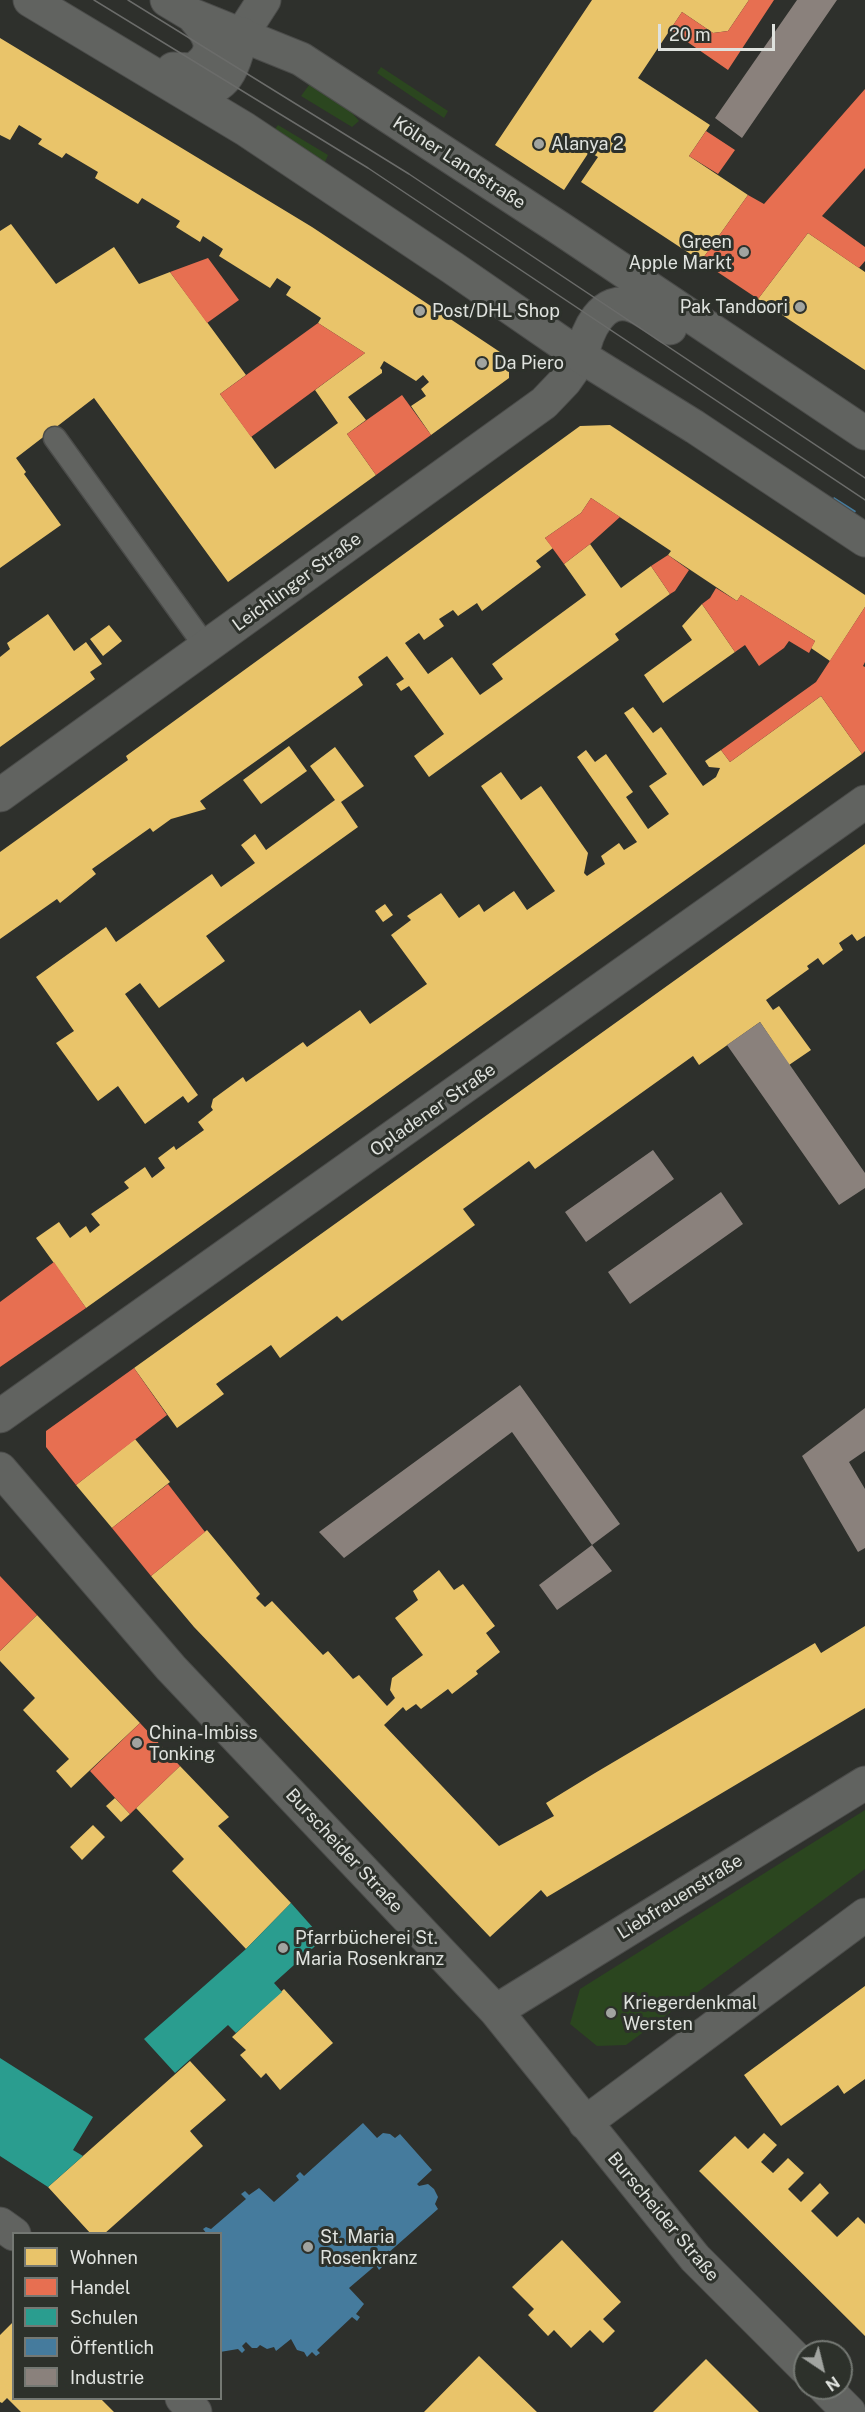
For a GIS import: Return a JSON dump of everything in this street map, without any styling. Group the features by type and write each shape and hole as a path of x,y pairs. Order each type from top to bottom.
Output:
{"street":[{"path":"30,0 245,129 582,357 686,421 865,540"},
{"path":"137,64 159,61 199,85 207,87 216,85 224,79 234,64 242,34 264,0"},
{"path":"173,69 194,70 207,58 210,50 207,31 179,8"},
{"name":"Kölner Landstraße","path":"179,8 302,59 865,433"},
{"path":"582,357 585,338 596,320 609,306 623,303 640,309 704,351 739,350"},
{"name":"Leichlinger Straße","path":"0,795 544,404 565,381 582,357"},
{"name":"Opladener Straße","path":"0,1416 865,802"},
{"name":"Burscheider Straße","path":"0,1469 171,1668 495,2011 695,2258 793,2356"},
{"name":"Liebfrauenstraße","path":"495,2011 865,1783"},
{"path":"585,2123 865,1915"},
{"path":"184,2400 195,2412"},
{"path":"837,2400 849,2412"}],"lane":[{"path":"55,438 206,647"}],"green space":[{"path":"381,67 448,111 444,118 377,73"},
{"path":"312,81 339,98 359,121 352,127 301,96"},
{"path":"278,125 328,155 325,162 304,156 269,137"},
{"path":"865,1810 865,1869 626,2045 597,2046 570,2024 580,1989"}],"building: Wohnen":[{"path":"592,0 749,0 728,31 713,33 682,12 638,78 710,125 689,156 748,195 701,261 581,182 598,157 589,152 564,190 495,145"},
{"path":"0,38 312,227 509,358 509,378 431,435 411,406 426,396 421,389 429,382 423,375 416,381 384,361 380,368 382,373 348,397 366,420 347,434 376,475 228,582 94,398 16,458 26,472 24,474 61,525 0,568 0,231 11,224 56,284 114,247 139,284 170,272 246,375 220,394 275,469 338,423 315,390 365,353 318,323 321,318 286,295 291,287 277,278 270,288 219,256 223,249 203,236 200,242 176,227 180,221 142,198 138,204 95,178 98,172 66,153 62,158 38,144 42,139 19,125 10,140 0,135"},
{"path":"808,233 865,272 865,370 758,299"},
{"path":"610,425 865,595 865,607 830,661 811,648 815,641 741,595 737,601 668,555 671,551 591,498 581,513 545,538 553,548 536,561 541,567 482,611 477,603 458,616 453,610 439,619 444,626 424,640 419,633 405,643 428,674 452,657 480,695 503,679 492,664 586,595 564,564 590,544 621,588 651,566 670,594 615,634 619,640 429,777 414,756 444,734 409,686 401,691 396,684 404,679 387,656 358,677 363,685 200,801 206,809 171,819 153,832 150,828 92,869 96,874 60,903 57,899 0,939 0,852 128,760 126,756 580,426"},
{"path":"702,604 735,652 663,703 644,675 692,640 682,626"},
{"path":"48,614 74,651 86,642 102,664 90,672 95,679 0,747 0,657 10,649 7,643"},
{"path":"109,625 122,641 103,656 90,639"},
{"path":"821,696 862,754 86,1308 36,1238 59,1222 70,1238 86,1226 90,1233 100,1225 91,1214 129,1188 124,1182 145,1167 152,1178 165,1168 158,1158 174,1146 176,1150 204,1130 198,1122 213,1110 211,1107 213,1099 243,1077 246,1082 303,1042 307,1047 360,1010 370,1024 427,984 391,935 411,920 407,916 441,893 459,918 479,904 484,912 514,891 527,910 555,891 481,786 501,772 521,800 541,786 588,853 584,873 587,876 605,864 601,856 619,843 624,850 637,842 577,757 586,750 595,762 606,754 633,792 626,797 648,829 669,814 649,786 667,774 624,713 633,707 653,733 661,727 703,786 716,777 720,768 709,767 705,761 721,750 730,762"},
{"path":"289,746 307,771 261,804 243,780"},
{"path":"335,747 364,786 341,802 358,827 206,936 225,961 159,1008 140,983 125,994 198,1095 188,1103 183,1096 145,1124 118,1086 98,1101 56,1043 74,1031 36,977 106,927 116,942 212,874 221,887 255,863 241,845 255,834 266,850 335,800 310,766"},
{"path":"865,844 865,936 857,941 852,934 839,943 843,950 823,965 818,958 807,966 809,969 766,1000 773,1010 779,1006 811,1050 789,1065 760,1022 699,1065 693,1056 535,1169 529,1161 463,1209 475,1225 342,1321 337,1316 280,1358 271,1345 216,1384 224,1394 177,1428 134,1368"},
{"path":"385,904 393,915 383,922 375,911"},
{"path":"135,1439 170,1482 112,1528 76,1485"},
{"path":"207,1530 260,1594 256,1598 265,1607 272,1601 323,1655 328,1651 353,1679 359,1675 387,1706 395,1698 390,1690 392,1678 423,1655 395,1618 418,1600 413,1591 439,1570 454,1590 463,1584 495,1626 486,1633 500,1652 476,1671 478,1674 452,1694 448,1689 421,1709 416,1704 406,1711 403,1707 384,1725 499,1846 554,1816 546,1803 595,1773 815,1643 821,1653 865,1626 865,1708 547,1897 541,1890 490,1937 194,1627 151,1576"},
{"path":"37,1615 140,1723 71,1788 56,1771 69,1759 23,1710 35,1698 0,1661 0,1651"},
{"path":"180,1766 229,1817 218,1826 291,1903 246,1949 172,1871 184,1859 136,1808"},
{"path":"115,1798 130,1814 121,1822 106,1806"},
{"path":"93,1825 105,1837 82,1860 70,1847"},
{"path":"865,1986 865,2079 844,2094 838,2085 781,2126 744,2075"},
{"path":"284,1989 333,2043 280,2090 266,2073 261,2078 240,2055 246,2050 232,2037"},
{"path":"190,2061 226,2100 190,2131 203,2146 106,2232 89,2232 48,2187"},
{"path":"764,2133 777,2145 761,2162 773,2173 788,2158 804,2173 788,2189 801,2202 820,2183 829,2193 811,2211 837,2237 858,2217 865,2224 865,2336 699,2171 735,2136 748,2149"},
{"path":"562,2240 621,2302 603,2319 615,2331 603,2343 590,2330 571,2348 554,2330 548,2336 528,2315 534,2309 512,2287"},
{"path":"12,2323 12,2400 102,2400 114,2412 21,2412 7,2398 2,2403 0,2402 0,2335"},
{"path":"479,2356 537,2412 424,2412"},
{"path":"706,2359 759,2412 653,2412"}],"building: Handel":[{"path":"749,0 774,0 728,70 670,30 682,12 713,33 728,31"},
{"path":"865,89 865,168 822,216 865,247 865,261 859,268 808,233 758,299 701,261 748,195 764,204"},
{"path":"706,131 735,150 718,174 689,156"},
{"path":"208,258 239,300 207,323 170,272"},
{"path":"318,323 365,353 251,437 220,394"},
{"path":"402,395 431,435 376,475 347,434"},
{"path":"591,498 620,517 564,564 545,538 581,513"},
{"path":"668,555 689,570 675,591 670,594 651,566"},
{"path":"716,588 737,601 741,595 815,641 809,653 789,641 784,648 759,666 745,645 735,652 702,604 710,598"},
{"path":"865,607 865,662 863,666 865,667 865,751 862,754 821,696 730,762 721,750 816,682"},
{"path":"54,1262 86,1308 0,1367 0,1302"},
{"path":"134,1368 167,1415 76,1485 46,1447 46,1431"},
{"path":"168,1484 205,1532 151,1576 112,1528"},
{"path":"0,1576 37,1615 0,1651"},
{"path":"140,1723 180,1766 130,1814 90,1771"}],"building: Schulen":[{"path":"291,1903 323,1939 274,1983 282,1992 236,2033 228,2025 175,2073 144,2039 246,1949"},
{"path":"0,2058 93,2117 73,2150 83,2156 48,2187 0,2156"}],"building: Öffentlich":[{"path":"834,497 856,511 852,518 830,503"},
{"name":"St. Maria Rosenkranz","path":"363,2123 377,2138 383,2133 395,2138 400,2134 432,2170 417,2184 419,2186 428,2184 434,2189 438,2197 435,2204 438,2209 379,2261 383,2266 379,2270 376,2265 349,2288 364,2304 356,2314 360,2317 357,2321 352,2317 317,2350 320,2353 316,2356 312,2352 307,2357 304,2352 297,2350 291,2339 276,2351 274,2347 267,2349 260,2345 252,2348 246,2342 242,2346 245,2350 242,2353 238,2349 222,2352 222,2232 205,2232 203,2229 206,2227 211,2229 246,2199 241,2194 245,2191 249,2195 259,2188 274,2202 299,2180 296,2176 300,2172 304,2176"}],"building: Industrie":[{"path":"797,0 837,0 742,138 715,118"},
{"path":"760,1022 865,1173 865,1188 839,1205 727,1045"},
{"path":"653,1150 674,1179 586,1242 565,1212"},
{"path":"721,1192 743,1224 630,1304 608,1272"},
{"path":"520,1385 620,1524 592,1545 512,1432 344,1558 319,1532"},
{"path":"865,1408 865,1451 849,1462 865,1489 865,1548 858,1552 802,1456"},
{"path":"592,1545 612,1571 557,1610 539,1585"}],"tram line":[{"path":"94,0 368,168 865,500"},
{"path":"128,0 409,174 865,478"}],"place":[{"name":"Alanya 2","path":"539,144"},
{"name":"Green Apple Markt","path":"744,252"},
{"name":"Pak Tandoori","path":"800,307"},
{"name":"Post/DHL Shop","path":"420,311"},
{"name":"Da Piero","path":"482,363"},
{"name":"China-Imbiss Tonking","path":"137,1743"},
{"name":"Pfarrbücherei St. Maria Rosenkranz","path":"283,1948"},
{"name":"Kriegerdenkmal Wersten","path":"611,2013"},
{"name":"St. Maria Rosenkranz","path":"308,2247"}]}
